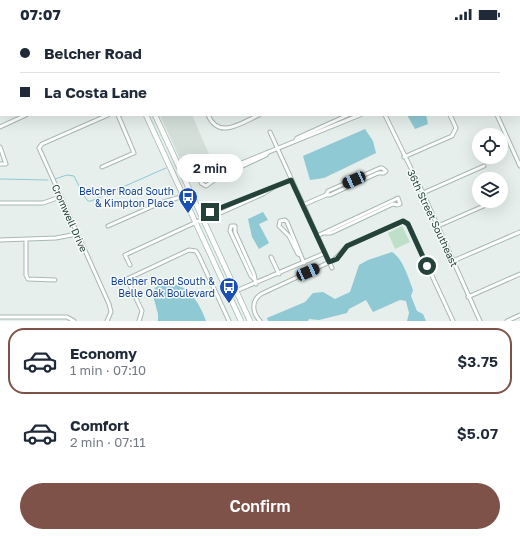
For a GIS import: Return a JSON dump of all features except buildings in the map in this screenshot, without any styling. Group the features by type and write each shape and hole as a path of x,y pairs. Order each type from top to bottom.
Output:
{"main road":[{"path":"146,116 241,321"},
{"path":"155,116 250,321"}],"street":[{"path":"0,127 24,116"},
{"name":"Cromwell Drive","path":"106,116 54,138 42,144 39,148 109,304 111,312 107,321"},
{"path":"102,167 134,153 118,116"},
{"path":"209,116 215,127 222,129 230,128 257,116"},
{"path":"296,140 297,138 346,116"},
{"path":"268,152 266,155 217,178 206,186 202,183 202,180 207,177 296,140 358,116"},
{"name":"36th Street Southeast","path":"385,116 404,157 423,193 480,321"},
{"path":"404,157 452,136 456,128 450,116"},
{"path":"497,116 520,166"},
{"path":"270,132 332,268"},
{"path":"0,147 6,164 0,164"},
{"path":"423,193 484,166"},
{"path":"303,205 386,171 380,168 328,191 326,195"},
{"path":"274,187 263,194 222,212 211,214 210,212 211,210 291,180"},
{"path":"108,226 160,203 184,196"},
{"path":"0,203 44,202 60,197"},
{"path":"317,236 398,198 400,201 400,204 398,205 393,204 331,233 324,233"},
{"path":"438,226 479,208"},
{"path":"130,265 125,255 203,219"},
{"path":"300,255 298,254 289,236 281,230 278,223 280,221 285,220 287,222 304,263"},
{"path":"260,321 254,313 253,308 256,297 337,259 347,246 399,222 406,222 453,321"},
{"path":"254,278 251,276 230,231 231,226 235,226 235,232 254,274 256,284"},
{"path":"453,261 520,232"},
{"path":"0,240 56,238 77,234"},
{"path":"26,240 26,275 28,279 55,280"},
{"path":"139,321 142,311 127,279 189,250 196,251 200,256 229,321"},
{"path":"229,294 256,284 325,253"},
{"path":"271,257 279,274"},
{"path":"468,297 520,274"},
{"path":"507,321 520,315"},
{"path":"0,317 67,317 74,321"}],"shaded area":[{"path":"160,116 192,116 211,159 185,170"}],"green space":[{"path":"402,226 410,242 395,249 388,233"}],"water":[{"path":"408,116 426,116 428,124 415,129"},
{"path":"365,129 373,141 376,153 324,178 310,180 303,156"},
{"path":"263,212 268,220 259,224 269,243 259,249 252,237 248,219"},
{"path":"392,252 396,255 405,269 413,290 411,296 417,311 423,314 426,321 407,321 409,313 406,301 400,300 373,312 366,300 349,309 347,313 319,320 268,321 267,318 305,302 313,293 323,292 335,299 350,292 359,265 368,260"},
{"path":"165,283 180,286 191,294 200,307 206,321 158,321 158,314 152,292 156,287"}],"waterway":[{"path":"55,179 67,175 74,176 84,196 88,201 91,201 166,168"},
{"path":"0,179 48,180"}],"place":[{"name":"Belcher Road South & Kimpton Place","path":"188,214"},
{"name":"Belcher Road South & Belle Oak Boulevard","path":"229,304"}],"route":[{"path":"210,212 211,210 291,180 329,262 337,259 347,246 403,221 408,224 427,266"}]}
